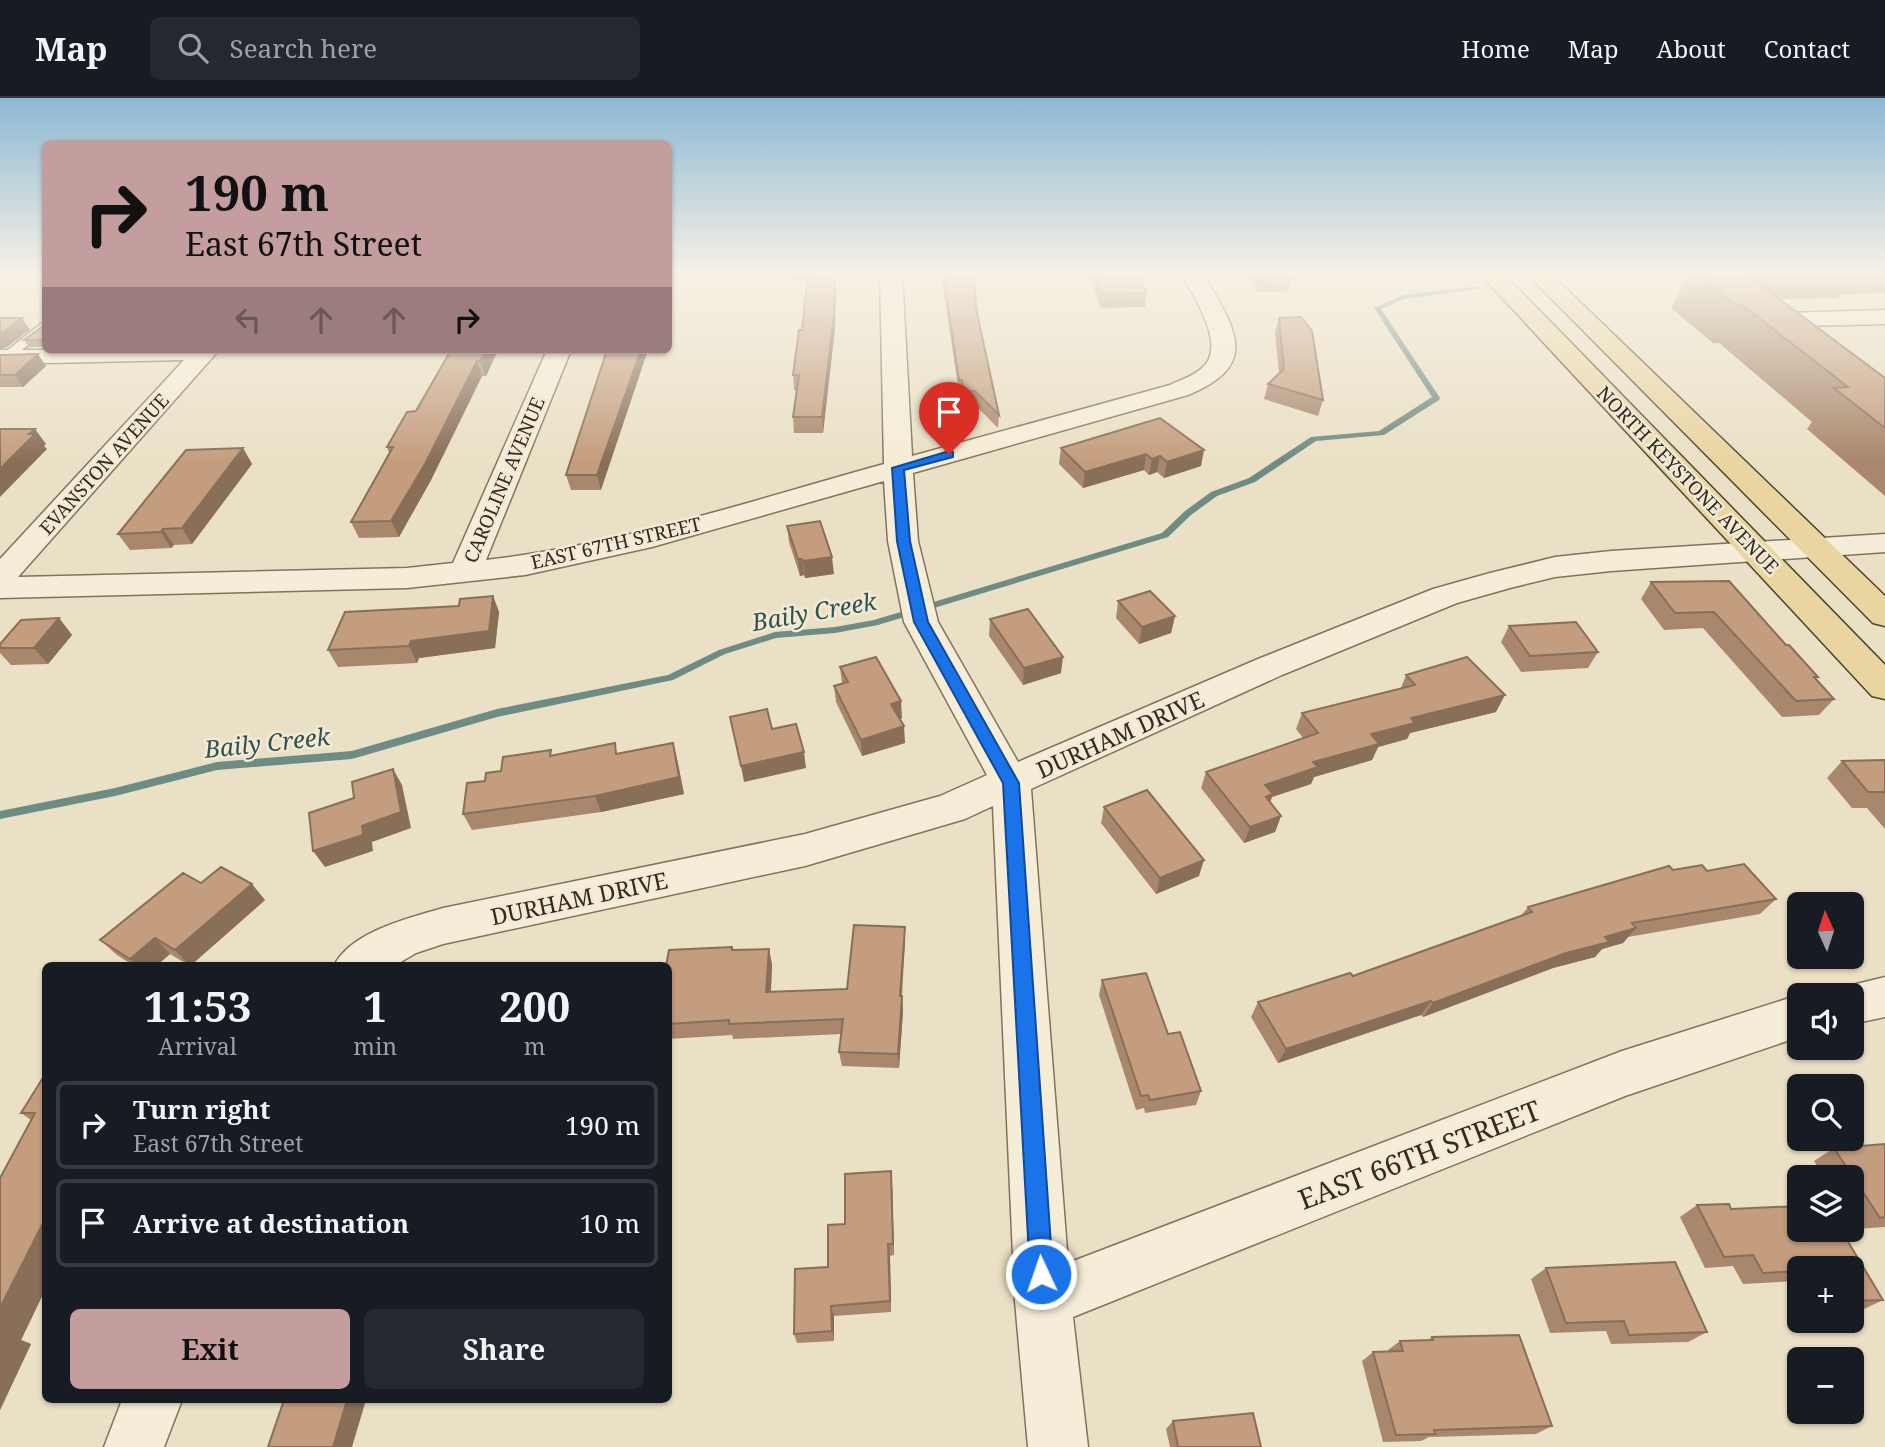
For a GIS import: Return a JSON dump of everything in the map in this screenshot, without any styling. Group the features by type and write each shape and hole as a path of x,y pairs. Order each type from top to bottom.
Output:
{"main road":[{"name":"NORTH KEYSTONE AVENUE","path":"1554,336 1787,550 1885,615"},
{"name":"NORTH KEYSTONE AVENUE","path":"1594,336 1787,550 1885,687"}],"street":[{"path":"893,336 903,541 918,610 1011,783 1043,1301 1058,1447"},
{"name":"EAST 67TH STREET","path":"0,588 397,578 525,565 613,547 1179,390 1211,373 1222,360 1226,351 1224,336"},
{"path":"1801,336 1846,370 1885,390"},
{"path":"2,359 130,354"},
{"name":"EVANSTON AVENUE","path":"0,578 203,354"},
{"name":"CAROLINE AVENUE","path":"465,572 557,354"},
{"name":"DURHAM DRIVE","path":"363,961 403,938 443,926 805,850 951,808 1270,667 1446,596 1555,567 1885,543"},
{"path":"1864,1001 1885,997"},
{"name":"EAST 66TH STREET","path":"1043,1301 1622,1074 1787,1020"},
{"path":"134,1447 151,1403"}],"lane":[{"path":"2,359 31,336"}],"building":[{"path":"29,336 42,336 42,340 24,340"},
{"path":"798,336 831,336 822,417 793,417 799,375 793,375"},
{"path":"952,336 982,336 999,415 975,391 964,391 962,380 959,380"},
{"path":"1281,336 1313,336 1323,400 1268,384 1284,369"},
{"path":"1782,336 1829,336 1885,378 1885,428 1834,388 1848,387"},
{"path":"38,354 15,375 0,375 0,355"},
{"path":"449,354 484,354 480,361 477,361 425,464 391,521 351,522 393,447 387,447 407,412 416,411"},
{"path":"606,354 640,354 597,475 566,475"},
{"path":"1160,418 1204,450 1167,462 1160,456 1152,459 1146,454 1085,472 1061,448"},
{"path":"0,429 35,429 29,434 35,434 0,469"},
{"path":"243,448 182,528 118,534 186,450"},
{"path":"820,521 832,557 803,561 798,559 787,526"},
{"path":"1729,581 1818,677 1814,677 1834,699 1796,701 1714,612 1675,613 1651,582"},
{"path":"1150,591 1175,616 1142,627 1118,601"},
{"path":"493,596 489,631 411,641 409,646 328,650 345,612 459,606 460,599"},
{"path":"1028,609 1063,657 1024,668 990,619"},
{"path":"59,618 34,648 0,648 0,644 21,620"},
{"path":"1576,622 1598,652 1530,656 1509,626"},
{"path":"876,657 901,701 891,704 904,726 861,740 834,686 848,682 840,667"},
{"path":"1467,657 1505,695 1411,718 1415,723 1371,734 1379,744 1313,762 1318,767 1265,785 1273,794 1266,797 1281,816 1250,827 1206,772 1318,733 1302,713 1415,685 1406,675"},
{"path":"767,709 772,729 796,724 804,752 741,766 730,717"},
{"path":"615,743 616,754 673,743 679,777 595,796 463,814 467,783 485,781 486,773 501,771 503,757 551,750 550,756"},
{"path":"1885,760 1885,793 1868,792 1842,761"},
{"path":"393,769 401,812 362,826 363,835 313,851 309,813 354,798 352,782"},
{"path":"1147,790 1204,860 1160,878 1104,807"},
{"path":"1744,864 1776,899 1632,923 1636,928 1605,937 1609,942 1566,953 1433,1003 1431,1001 1286,1049 1258,1002 1350,973 1353,976 1532,912 1528,907 1669,866 1673,870 1702,865 1707,871"},
{"path":"221,867 252,884 175,950 155,938 130,959 100,940 183,873 201,883"},
{"path":"854,925 905,927 898,1054 839,1052 843,1019 729,1024 729,1020 672,1024 672,962 667,962 669,950 732,947 732,950 769,949 766,992 847,989"},
{"path":"1146,973 1168,1034 1180,1032 1201,1091 1150,1100 1148,1095 1141,1096 1102,980"},
{"path":"42,1079 42,1225 0,1308 0,1178 35,1113 21,1113"},
{"path":"1885,1144 1885,1217 1880,1218 1864,1194 1864,1165 1845,1165 1836,1151 1864,1151 1864,1146"},
{"path":"891,1171 893,1244 888,1244 890,1301 831,1306 832,1331 794,1334 795,1269 828,1267 828,1225 845,1224 845,1174"},
{"path":"1729,1204 1731,1209 1787,1207 1787,1242 1848,1242 1857,1256 1787,1256 1787,1272 1763,1273 1753,1255 1724,1257 1697,1205"},
{"path":"1675,1262 1707,1332 1629,1335 1624,1321 1566,1323 1546,1268"},
{"path":"1864,1268 1883,1300 1864,1301"},
{"path":"1519,1335 1552,1426 1434,1430 1435,1434 1396,1435 1373,1352 1403,1351 1400,1341 1433,1340 1432,1337"},
{"path":"283,1403 346,1403 333,1447 268,1447"},
{"path":"1253,1413 1261,1447 1178,1447 1173,1421"}],"waterway":[{"name":"Baily Creek","path":"0,815 115,792 217,766 352,755 497,713 670,678 722,652 775,635 835,630 875,623 1165,535 1188,513 1214,494 1252,480 1314,439 1381,433 1436,398 1394,336"}],"route":[{"path":"949,454 898,468 903,541 921,622 1011,783 1041,1274"}]}
